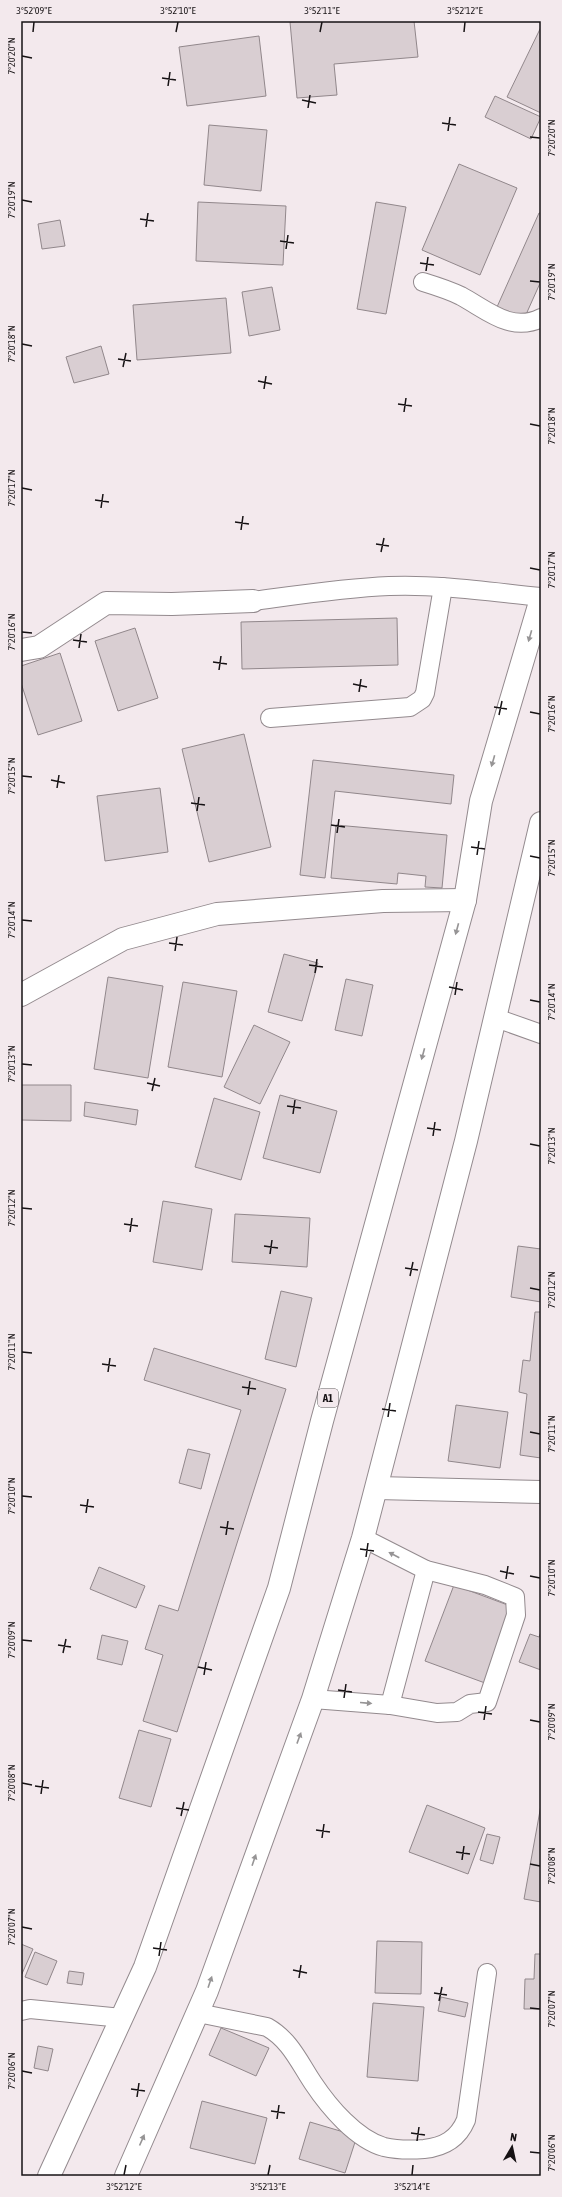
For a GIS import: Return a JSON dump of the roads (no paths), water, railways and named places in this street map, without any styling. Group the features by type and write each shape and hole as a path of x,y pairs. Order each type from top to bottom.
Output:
{"main road":[{"name":"A1","path":"49,2176 145,1968 279,1588 322,1421 465,900 481,801 541,598"},
{"path":"21,650 40,647 106,603 172,604 253,601"},
{"path":"126,2176 198,2013 313,1699 364,1538 496,1018 541,823"},
{"path":"21,995 123,939 217,914 383,901 465,900"},
{"path":"377,1488 541,1492"}],"lane":[{"path":"423,282 460,295 507,320 520,324 530,324 541,318"},
{"path":"253,601 326,591 390,586 443,587 541,598"},
{"path":"270,718 410,707 416,704 425,693 443,587"},
{"path":"496,1018 541,1034"},
{"path":"313,1699 390,1705 437,1713 456,1712 470,1704 487,1702 516,1615 515,1596 485,1585 426,1570 364,1538"},
{"path":"390,1705 426,1570"},
{"path":"198,2013 267,2027 274,2032 298,2057 324,2097 352,2127 366,2138 392,2149 429,2148 449,2142 457,2137 466,2120 486,1973"},
{"path":"21,2012 30,2009 122,2018"}]}
